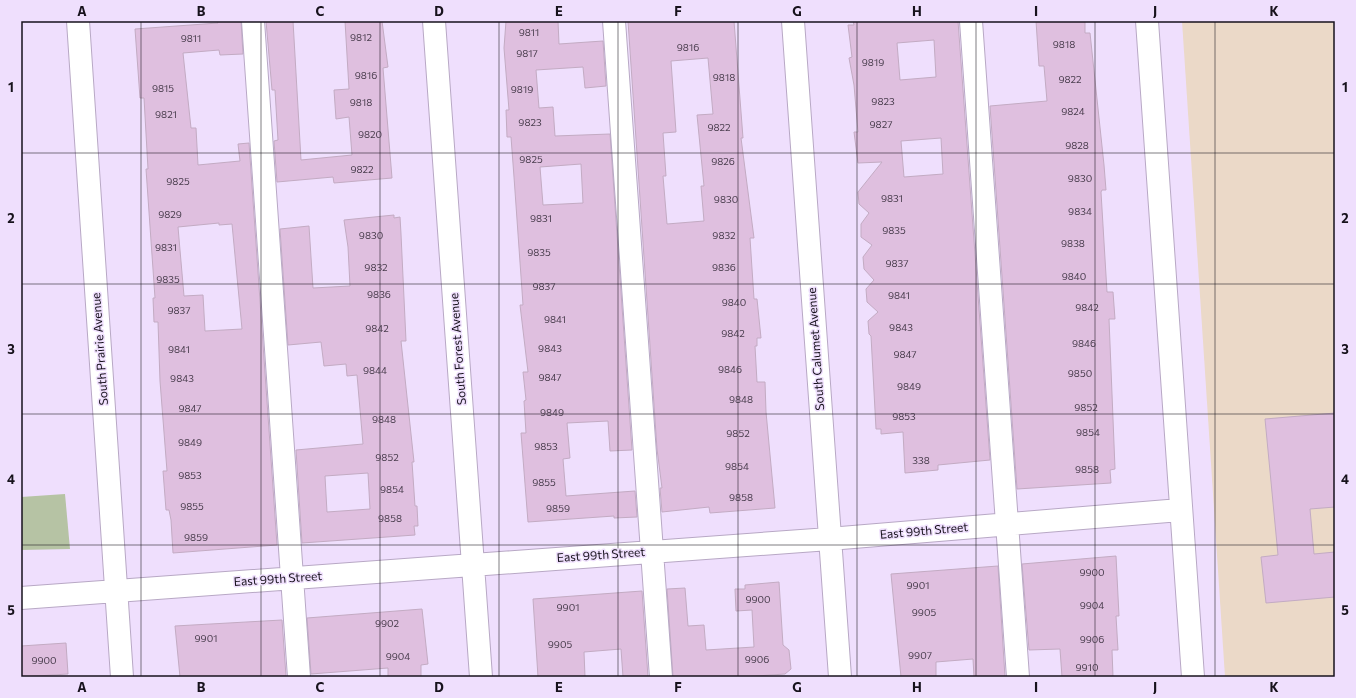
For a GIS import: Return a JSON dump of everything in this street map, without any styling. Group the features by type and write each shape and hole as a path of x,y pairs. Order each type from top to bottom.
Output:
{"street":[{"name":"South Prairie Avenue","path":"78,21 122,677"},
{"path":"253,21 299,677"},
{"name":"South Forest Avenue","path":"434,21 481,677"},
{"path":"614,21 661,677"},
{"name":"South Calumet Avenue","path":"793,21 840,677"},
{"path":"971,21 1018,677"},
{"path":"1147,21 1180,510 1193,677"},
{"name":"East 99th Street","path":"21,598 830,539 1180,510"}],"shaded area":[{"path":"1182,21 1335,21 1335,677 1225,677"}],"green space":[{"path":"65,494 70,549 21,550 21,497"}],"building":[{"path":"217,21 241,21 243,54 220,55 219,50 183,53 191,128 196,128 198,165 240,161 238,144 249,143 277,545 173,553 171,520 169,510 166,510 163,471 167,471 160,381 158,322 154,322 153,298 155,298 146,169 148,169 144,98 140,98 135,29 218,23","holes":["219,223 219,225 232,224 242,329 205,331 203,295 184,296 178,227"]},
{"path":"266,21 293,21 301,160 352,155 349,117 336,119 334,90 349,89 345,21 382,21 388,67 383,68 392,178 334,183 333,177 277,182 274,141 278,140 275,90 272,90"},
{"path":"506,21 558,21 559,44 603,41 606,86 585,88 583,67 536,70 539,108 553,107 555,136 610,134 632,450 610,451 608,421 567,423 570,458 563,459 566,496 635,491 637,517 614,518 614,516 528,522 521,433 526,433 524,401 526,400 523,372 528,372 520,305 523,305 511,137 507,137 506,110 509,110 504,48","holes":["581,164 583,203 543,205 540,167"]},
{"path":"628,21 734,21 743,138 741,138 754,238 750,238 754,299 757,299 761,338 757,338 757,346 755,346 757,382 765,382 766,412 775,508 710,513 709,507 662,512 660,488 662,488 657,449","holes":["708,58 713,114 697,115 704,186 701,186 704,221 667,224 663,176 666,176 663,133 676,132 671,61"]},
{"path":"853,21 958,21 990,460 938,465 938,470 905,473 903,432 881,434 881,429 876,429 871,336 869,334 868,321 878,312 867,302 866,289 874,280 864,269 863,257 872,245 861,237 861,224 869,213 859,204 858,192 882,162 858,163 854,132 858,132 854,85 849,58 852,57 848,25 854,25","holes":["934,40 936,77 900,80 897,43","941,138 943,174 904,177 901,141"]},
{"path":"1036,21 1085,21 1085,33 1090,33 1106,190 1102,190 1101,192 1107,292 1113,292 1115,319 1109,319 1115,469 1110,470 1111,483 1017,489 990,106 1047,101 1044,66 1039,66"},
{"path":"394,215 394,218 400,217 406,341 401,341 414,462 412,462 418,526 414,526 415,535 302,543 296,450 363,444 357,375 347,376 346,364 324,366 321,342 288,345 280,229 309,226 313,288 350,286 348,247 344,220","holes":["368,473 370,509 327,512 325,476"]},
{"path":"1335,413 1335,507 1310,509 1314,554 1335,552 1335,597 1266,603 1261,557 1278,555 1265,419"},
{"path":"1116,556 1119,616 1116,616 1118,650 1112,650 1113,677 1062,677 1060,649 1029,650 1022,564"},
{"path":"998,566 1005,677 974,677 973,659 936,662 936,677 901,677 891,574"},
{"path":"779,582 783,645 789,650 791,669 785,674 742,677 673,677 667,589 685,588 688,626 704,625 706,650 754,647 752,610 736,611 735,589 745,589 745,585"},
{"path":"642,591 648,677 623,677 621,649 584,652 585,677 538,677 533,599"},
{"path":"422,609 428,664 421,665 421,677 388,677 388,668 311,674 307,618"},
{"path":"282,620 286,676 180,677 175,626"},
{"path":"66,643 68,674 21,677 21,646"}]}
